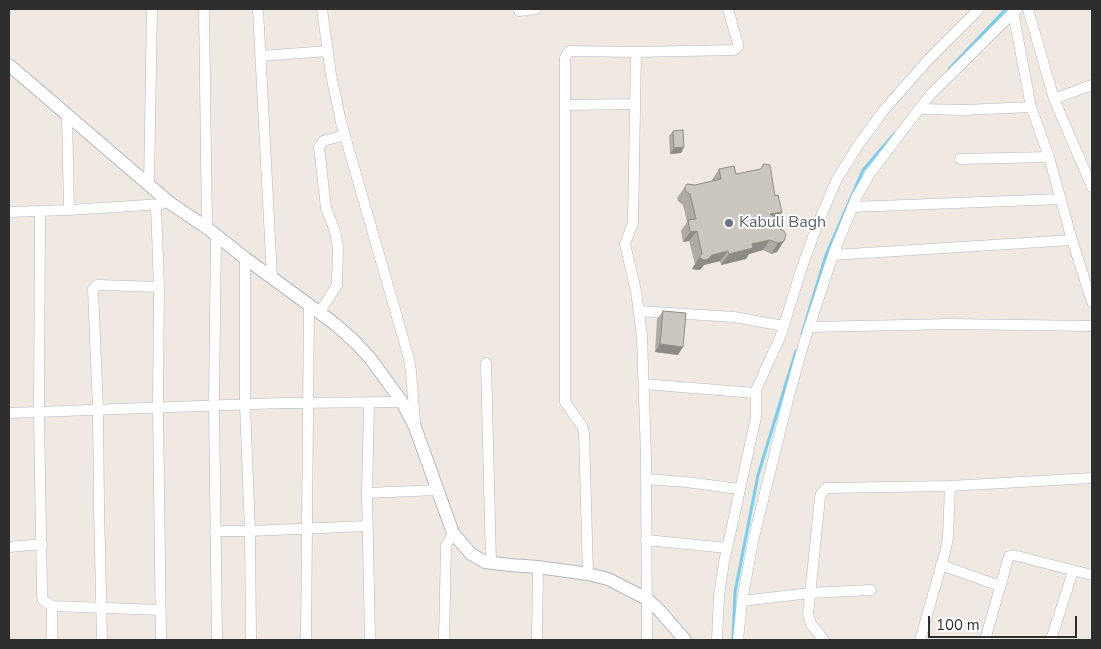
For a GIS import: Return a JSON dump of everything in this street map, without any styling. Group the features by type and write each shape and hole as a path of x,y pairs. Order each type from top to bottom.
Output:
{"street":[{"path":"149,185 153,40 152,9"},
{"path":"204,9 212,231 216,640"},
{"path":"258,9 272,277"},
{"path":"322,9 335,97 408,356 411,371 415,427"},
{"path":"519,11 536,9"},
{"path":"588,574 584,433 582,426 565,402 565,58 567,52 737,49 738,44 728,9"},
{"path":"717,640 719,596 739,489 756,417 755,393 784,326 818,223 837,179 859,144 884,110 928,60 979,9"},
{"path":"1028,9 1054,99 1092,187"},
{"path":"1015,10 1032,107 1049,157 1072,240 1092,302"},
{"path":"738,640 742,601 769,472 788,400 833,255 856,196 871,172 930,95 1015,10"},
{"path":"260,56 328,51"},
{"path":"636,52 633,223 625,244 636,291 642,336 646,479 647,640"},
{"path":"9,65 170,203 212,231 245,258 320,312 345,332 370,358 402,402 415,427 453,533 470,554 478,559 510,566 538,567 588,574 608,579 647,599 685,640"},
{"path":"1054,99 1092,86"},
{"path":"565,105 635,104"},
{"path":"920,109 965,110 1032,107"},
{"path":"67,114 69,210"},
{"path":"320,312 337,285 338,248 335,231 326,208 319,147 323,141 345,135"},
{"path":"960,159 1049,157"},
{"path":"852,207 1061,199"},
{"path":"9,212 40,212 170,203"},
{"path":"156,205 159,286 158,408 162,640"},
{"path":"40,212 39,412 42,595 44,600 52,606 162,610"},
{"path":"833,255 1072,240"},
{"path":"245,258 244,405 250,531 251,640"},
{"path":"102,640 94,287 100,284 159,286"},
{"path":"306,640 309,304"},
{"path":"639,311 734,318 784,326"},
{"path":"810,326 951,324 1092,326"},
{"path":"486,363 491,562"},
{"path":"644,384 755,393"},
{"path":"9,413 308,403 369,404 402,402"},
{"path":"369,404 367,526 370,640"},
{"path":"824,640 809,619 808,614 820,498 826,488 950,486 1092,478"},
{"path":"646,479 739,489"},
{"path":"920,640 948,538 950,486"},
{"path":"367,493 437,490"},
{"path":"215,531 367,526"},
{"path":"444,640 446,546 453,533"},
{"path":"646,540 727,548"},
{"path":"9,548 42,544"},
{"path":"985,640 1008,558 1011,555 1092,575"},
{"path":"941,565 1000,586"},
{"path":"537,640 538,567"},
{"path":"1052,640 1072,571"},
{"path":"742,601 810,593 871,590"},
{"path":"52,606 52,640"}],"building":[{"path":"683,130 684,147 674,148 673,131"},
{"name":"Kabuli Bagh","path":"764,164 770,165 775,196 778,195 782,212 770,214 781,222 780,229 786,235 784,241 778,243 770,240 752,244 753,248 729,254 728,251 712,255 705,260 699,258 702,254 697,231 690,232 688,220 696,219 690,194 685,191 687,184 695,185 721,179 719,169 734,166 736,174 761,169"},
{"path":"663,311 686,313 683,347 660,344"}],"waterway":[{"path":"949,69 1006,9"},
{"path":"802,334 826,255 863,170 895,133"},
{"path":"733,640 735,592 758,475 796,351"}],"place":[{"name":"Kabuli Bagh","path":"729,223"}]}
